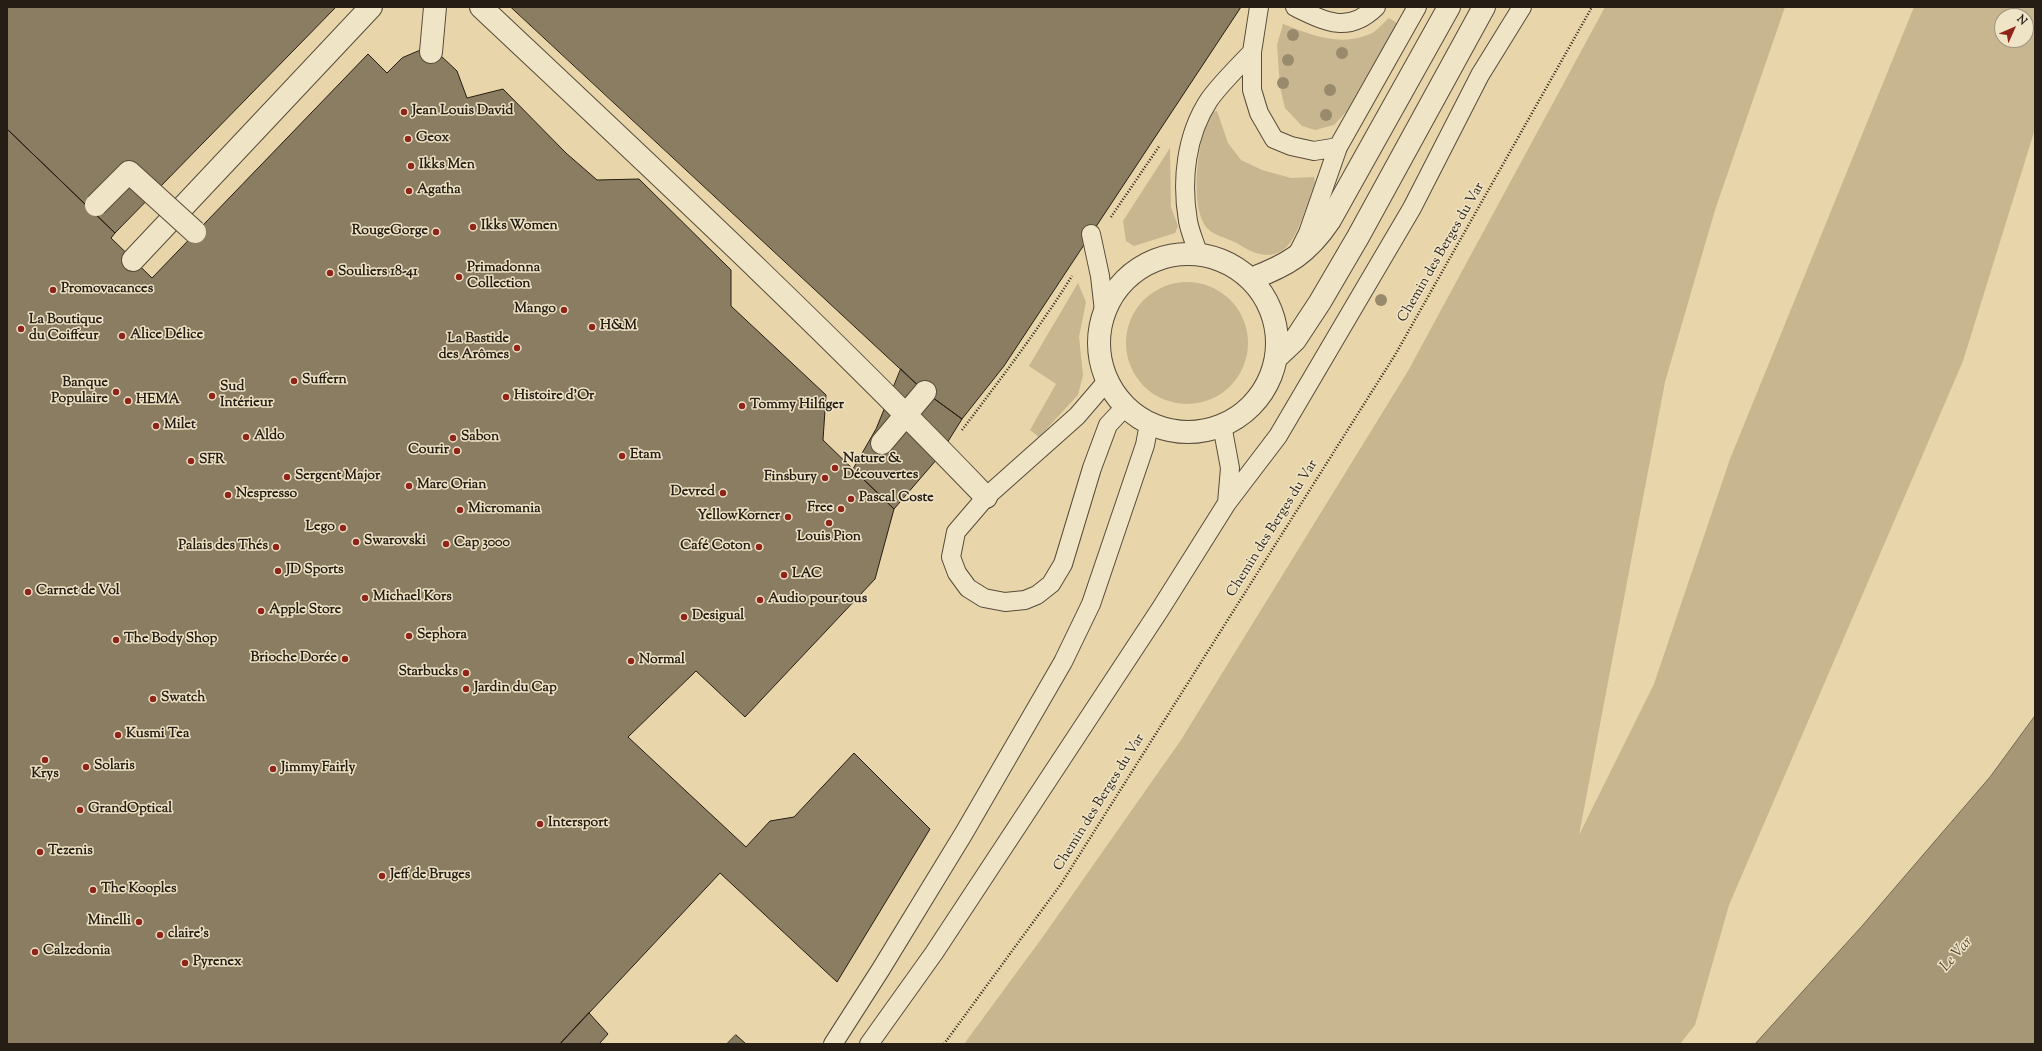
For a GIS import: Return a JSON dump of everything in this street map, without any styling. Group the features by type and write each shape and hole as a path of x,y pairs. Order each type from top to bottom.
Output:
{"street":[{"path":"133,260 371,7"},
{"path":"431,52 435,7"},
{"path":"481,7 632,149 907,414 986,497"},
{"path":"1251,279 1270,272 1296,258 1316,240 1330,220 1449,7"},
{"path":"1277,357 1295,340 1320,302 1362,230 1484,7"},
{"path":"93,208 129,172 195,232"},
{"path":"1198,253 1226,262 1251,279 1268,303 1277,329 1277,357 1268,383 1252,406 1230,423 1204,431 1176,432 1150,424 1136,416 1125,407 1107,381 1099,358 1098,334 1104,311 1118,286 1141,266 1168,255 1198,253"},
{"path":"882,442 926,392"}],"lane":[{"path":"1259,7 1252,52 1252,90 1259,113 1274,139 1291,146 1314,151 1338,147"},
{"path":"1295,7 1319,18 1344,24 1366,17 1376,7"},
{"path":"1296,258 1308,233 1338,147 1417,7"},
{"path":"869,1044 939,946 1161,608 1227,503 1278,436 1412,208 1480,75 1522,7"},
{"path":"1198,253 1188,221 1184,178 1191,136 1199,116 1210,99 1252,52"},
{"path":"1091,234 1100,276 1104,311"},
{"path":"1107,381 1077,416 986,497 956,532 951,557 957,573 968,588 984,598 1005,602 1025,600 1037,595 1051,584 1063,564 1092,468 1108,425 1125,407"},
{"path":"833,1044 881,970 964,833 1063,662 1091,604 1145,445 1150,424"},
{"path":"1222,425 1230,468 1227,503"}],"path":[{"name":"Chemin des Berges du Var","path":"944,1044 1061,884 1395,355 1575,40 1592,7"}],"shaded area":[{"path":"1605,7 1785,7 1715,210 1665,382 1579,835 1654,684 1730,459 1914,7 2035,7 2035,129 1963,361 1729,905 1695,1025 1680,1044 964,1044 1042,938 1181,740 1408,371"},
{"path":"1389,18 1397,23 1346,112 1334,125 1315,130 1302,126 1285,108 1280,87 1277,45 1283,24 1326,38 1348,39 1359,38 1373,33"},
{"path":"1217,111 1228,143 1241,160 1262,170 1291,178 1314,177 1315,183 1298,229 1288,245 1277,253 1266,255 1255,253 1235,242 1211,232 1204,224 1197,200 1197,168 1199,151 1206,122 1211,112"},
{"path":"1170,148 1171,207 1178,226 1175,233 1134,246 1126,241 1123,221"},
{"path":"1187,282 1211,286 1230,300 1244,319 1248,343 1244,367 1230,386 1211,400 1187,404 1163,400 1144,386 1130,367 1126,343 1130,319 1144,300 1163,286"},
{"path":"1078,283 1086,302 1079,337 1083,375 1078,395 1039,437 1030,430 1056,384 1029,366"}],"water":[{"name":"Le Var","path":"2035,716 2035,1044 1755,1044 1862,926 1990,777"}],"building":[{"path":"7,7 336,7 115,233 7,129"},
{"path":"511,7 1241,7 1004,366 962,419 925,392"},
{"name":"Cap 3000","path":"421,50 440,55 457,71 467,98 503,89 566,153 597,180 639,179 731,270 731,306 826,395 823,440 894,509 875,579 745,717 696,671 628,737 746,847 770,821 794,817 854,753 930,829 837,982 720,873 560,1044 7,1044 7,129 115,233 111,238 152,278 368,54 387,73 402,58"},
{"path":"901,369 925,392 962,419 937,459 894,509 853,469 876,429"},
{"path":"589,1013 608,1034 599,1044 560,1044"},
{"path":"736,1035 746,1044 727,1044"}],"place":[{"name":"Jean Louis David","path":"404,112"},
{"name":"Geox","path":"408,139"},
{"name":"Ikks Men","path":"411,166"},
{"name":"Agatha","path":"409,191"},
{"name":"Ikks Women","path":"473,227"},
{"name":"RougeGorge","path":"436,232"},
{"name":"Souliers 18-41","path":"330,273"},
{"name":"Primadonna Collection","path":"459,277"},
{"name":"Promovacances","path":"53,290"},
{"name":"Mango","path":"564,310"},
{"name":"H&M","path":"592,327"},
{"name":"La Boutique du Coiffeur","path":"21,329"},
{"name":"Alice Délice","path":"122,336"},
{"name":"La Bastide des Arômes","path":"517,348"},
{"name":"Suffern","path":"294,381"},
{"name":"Banque Populaire","path":"116,392"},
{"name":"Sud Intérieur","path":"212,396"},
{"name":"Histoire d'Or","path":"506,397"},
{"name":"HEMA","path":"128,401"},
{"name":"Tommy Hilfiger","path":"742,406"},
{"name":"Milet","path":"156,426"},
{"name":"Aldo","path":"246,437"},
{"name":"Sabon","path":"453,438"},
{"name":"Courir","path":"457,451"},
{"name":"Etam","path":"622,456"},
{"name":"SFR","path":"191,461"},
{"name":"Nature & Découvertes","path":"835,468"},
{"name":"Sergent Major","path":"287,477"},
{"name":"Finsbury","path":"825,478"},
{"name":"Marc Orian","path":"409,486"},
{"name":"Devred","path":"723,493"},
{"name":"Nespresso","path":"228,495"},
{"name":"Pascal Coste","path":"851,499"},
{"name":"Free","path":"841,509"},
{"name":"Micromania","path":"460,510"},
{"name":"YellowKorner","path":"788,517"},
{"name":"Louis Pion","path":"829,523"},
{"name":"Lego","path":"343,528"},
{"name":"Swarovski","path":"356,542"},
{"name":"Cap 3000","path":"446,544"},
{"name":"Palais des Thés","path":"276,547"},
{"name":"Café Coton","path":"759,547"},
{"name":"JD Sports","path":"278,571"},
{"name":"LAC","path":"784,575"},
{"name":"Carnet de Vol","path":"28,592"},
{"name":"Michael Kors","path":"365,598"},
{"name":"Audio pour tous","path":"760,600"},
{"name":"Apple Store","path":"261,611"},
{"name":"Desigual","path":"684,617"},
{"name":"Sephora","path":"409,636"},
{"name":"The Body Shop","path":"116,640"},
{"name":"Brioche Dorée","path":"345,659"},
{"name":"Normal","path":"631,661"},
{"name":"Starbucks","path":"466,673"},
{"name":"Jardin du Cap","path":"466,689"},
{"name":"Swatch","path":"153,699"},
{"name":"Kusmi Tea","path":"118,735"},
{"name":"Krys","path":"45,760"},
{"name":"Solaris","path":"86,767"},
{"name":"Jimmy Fairly","path":"273,769"},
{"name":"GrandOptical","path":"80,810"},
{"name":"Intersport","path":"540,824"},
{"name":"Tezenis","path":"40,852"},
{"name":"Jeff de Bruges","path":"382,876"},
{"name":"The Kooples","path":"93,890"},
{"name":"Minelli","path":"139,922"},
{"name":"claire's","path":"160,935"},
{"name":"Calzedonia","path":"35,952"},
{"name":"Pyrenex","path":"185,963"}]}
